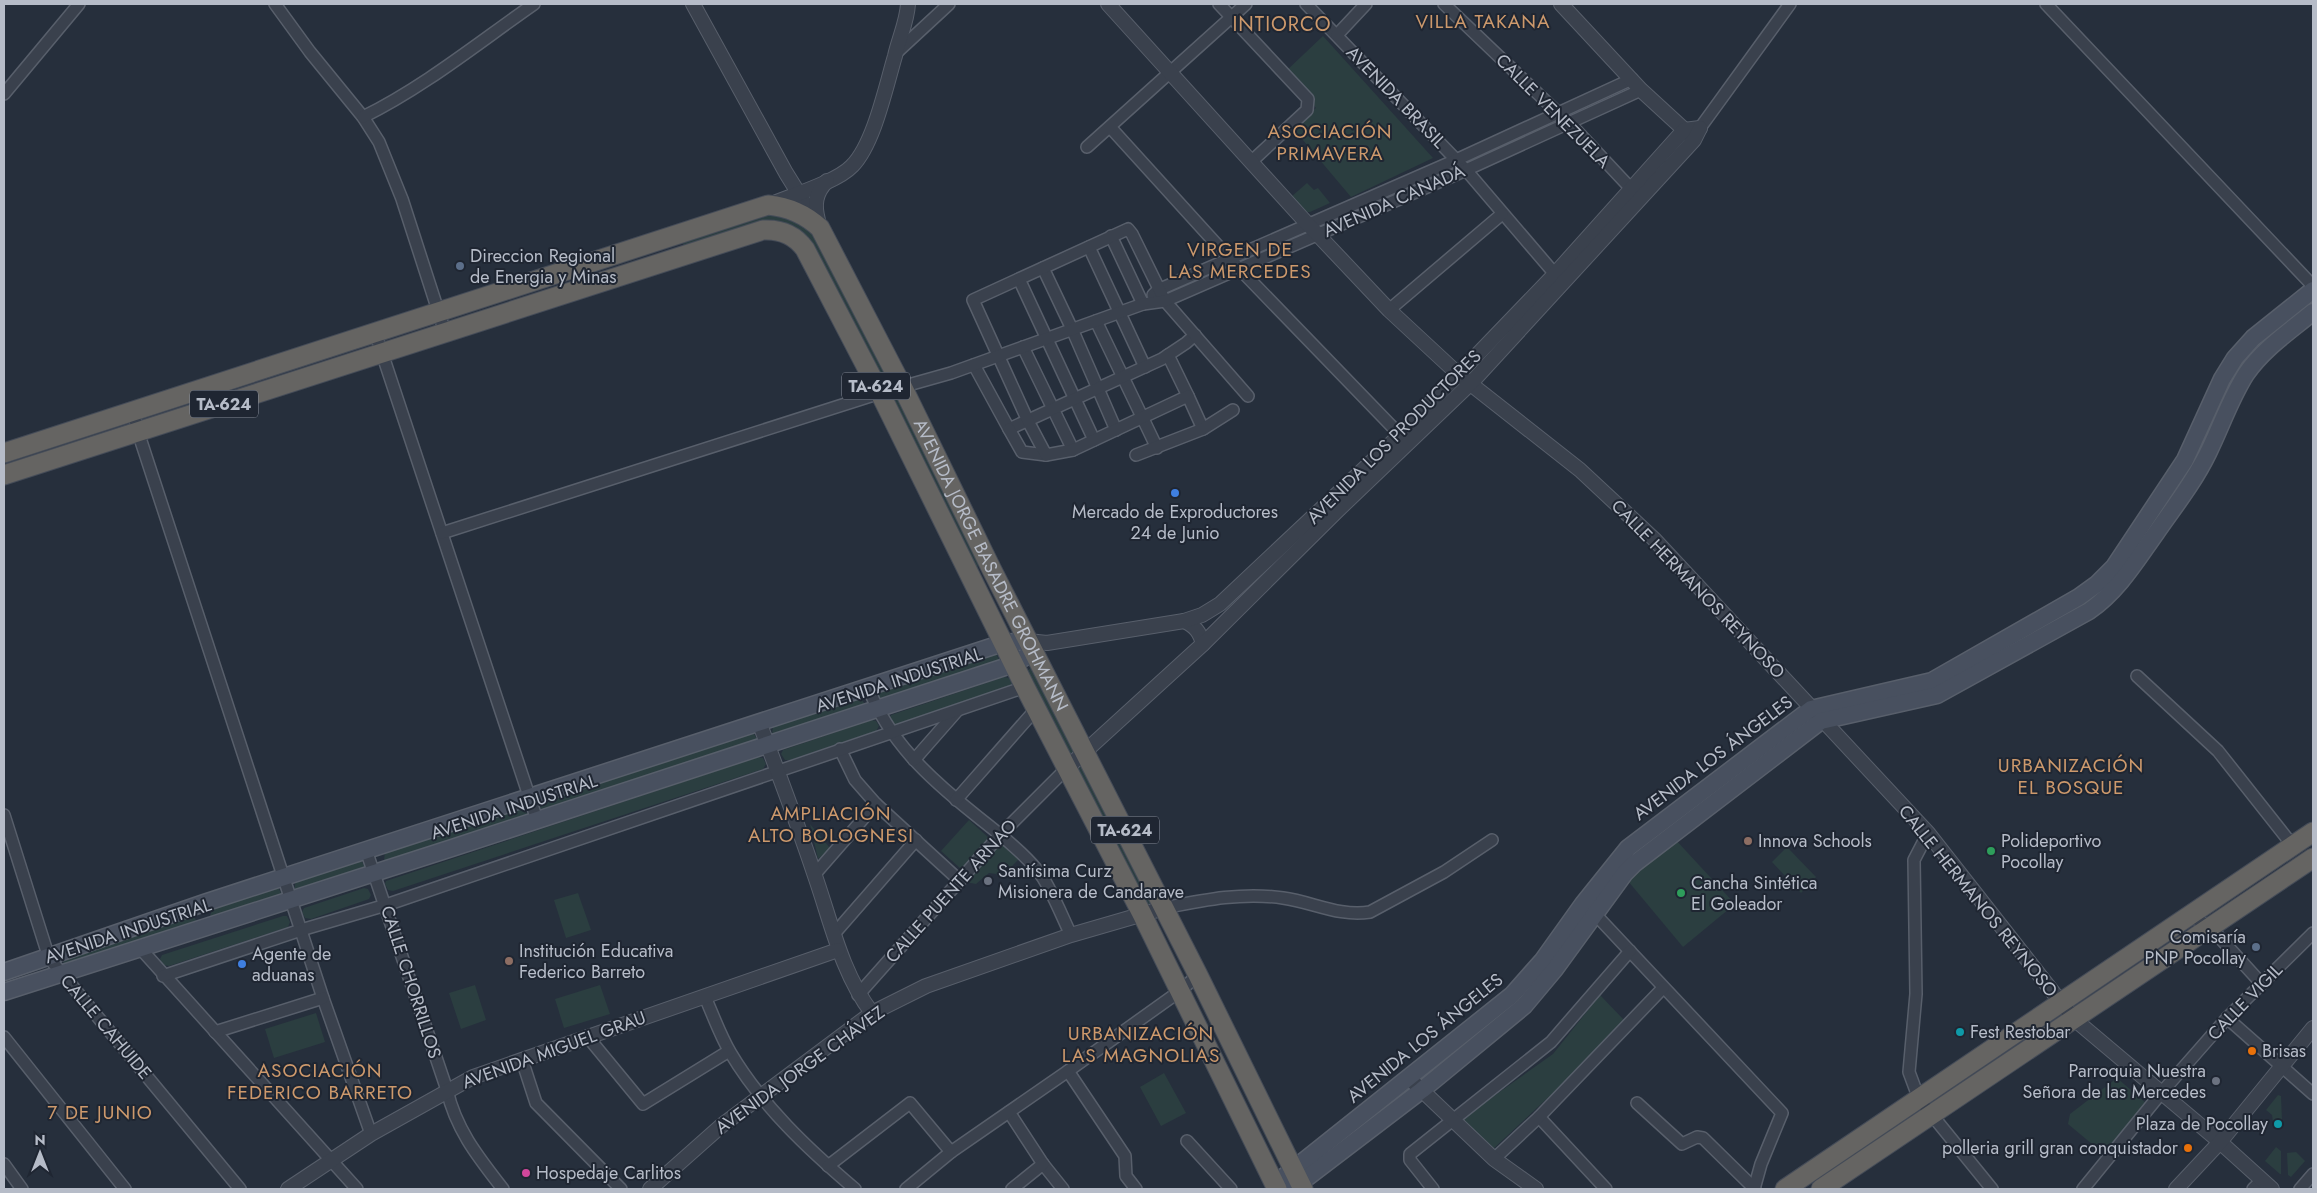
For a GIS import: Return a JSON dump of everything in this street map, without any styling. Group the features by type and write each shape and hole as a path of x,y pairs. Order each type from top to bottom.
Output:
{"highway":[{"name":"TA-624","path":"4,453 768,205"},
{"name":"AVENIDA JORGE BASADRE GROHMANN","path":"768,205 796,212 820,228 902,386 991,568 1198,974 1299,1180"},
{"name":"AVENIDA JORGE BASADRE GROHMANN","path":"4,475 763,230 779,231 794,237 806,249 880,393 1025,687 1142,914 1274,1188"},
{"path":"676,236 683,256"},
{"path":"972,577 991,568"},
{"path":"1786,1189 2313,832"},
{"path":"2278,857 2289,874"},
{"path":"1821,1189 2313,858"}],"main road":[{"name":"AVENIDA LOS ÁNGELES","path":"1299,1180 1410,1079 1512,995 1614,876 1634,864 1816,715 1926,698 1961,673 2080,597 2105,576 2185,460 2222,379 2235,358 2252,338 2311,295"},
{"name":"AVENIDA LOS ÁNGELES","path":"1961,673 2089,611 2115,589 2188,488 2207,455 2246,375 2268,349 2313,312"},
{"name":"AVENIDA INDUSTRIAL","path":"4,972 284,876 1003,643 1031,646"},
{"name":"AVENIDA INDUSTRIAL","path":"4,992 1014,664 1031,646"},
{"name":"AVENIDA LOS ÁNGELES","path":"1274,1188 1299,1180 1422,1090 1524,1006 1544,983 1595,914 1614,876"}],"street":[{"path":"4,94 79,4"},
{"path":"275,4 310,52 363,117 387,159 445,332"},
{"path":"363,117 390,104 433,76 534,4"},
{"path":"693,4 786,172 820,228"},
{"path":"768,205 828,180 852,167 875,122 904,26 908,4"},
{"path":"895,54 949,4"},
{"name":"CALLE HERMANOS REYNOSO","path":"1108,4 1169,73 1252,160 1307,224 1319,234 1389,310 1458,374 1580,470 1654,538 1816,715 1928,833 2060,1004 2074,1019 2220,1142 2262,1186"},
{"path":"1219,4 1230,18 1305,94 1308,104 1307,110 1252,160"},
{"path":"1087,147 1246,4"},
{"name":"AVENIDA BRASIL","path":"1306,4 1466,170 1559,279"},
{"path":"1337,35 1366,4"},
{"name":"CALLE VENEZUELA","path":"1444,4 1558,114 1635,194"},
{"path":"1561,4 1636,85 1684,130 1697,134"},
{"name":"AVENIDA LOS PRODUCTORES","path":"1031,646 1184,620 1202,614 1234,592 1471,383 1559,279 1635,194 1697,134 1790,4"},
{"path":"2046,4 2311,295"},
{"name":"AVENIDA CANADÁ","path":"1143,304 1158,290 1229,258 1558,114 1636,85"},
{"name":"AVENIDA CANADÁ","path":"1143,304 1165,301 1466,170 1568,124 1636,85"},
{"path":"1110,127 1229,258 1405,440"},
{"name":"AVENIDA LOS PRODUCTORES","path":"1635,194 1684,130"},
{"path":"768,205 781,193 786,180 786,172"},
{"path":"820,228 815,204 820,189 828,180"},
{"path":"1389,310 1502,214"},
{"path":"1046,455 973,300 1124,229 1131,231 1165,301 1248,396"},
{"path":"442,532 902,386 951,374 998,355 1143,304 1111,236"},
{"path":"1090,246 1145,367"},
{"path":"1043,268 1116,430"},
{"path":"1019,279 1094,440"},
{"name":"AVENIDA LOS PRODUCTORES","path":"1067,768 1204,644 1338,511 1405,440 1458,374 1559,279"},
{"path":"1096,321 1157,448"},
{"path":"375,332 537,820"},
{"path":"1009,429 1145,367 1168,355 1194,335"},
{"path":"1023,347 1073,450"},
{"path":"1168,355 1204,429"},
{"path":"974,365 1022,452 1046,455 1073,450 1188,396"},
{"path":"1136,455 1204,429 1233,410"},
{"path":"133,411 138,432 323,998 371,1134"},
{"path":"1184,620 1197,629 1204,644"},
{"path":"2137,676 2218,751 2293,846"},
{"path":"868,687 876,708 890,732 914,760 956,800 1000,835 1039,872 1071,935"},
{"path":"164,976 301,930 386,905 777,770 1025,687"},
{"path":"956,800 1036,708"},
{"path":"914,760 957,711"},
{"path":"760,722 815,874 838,950 858,995 872,1013"},
{"path":"840,749 855,780 876,804 960,881"},
{"name":"CALLE PUENTE ARNAO","path":"858,995 1000,835 1067,768"},
{"path":"815,874 876,804"},
{"name":"CALLE CAHUIDE","path":"4,815 49,958 240,1189"},
{"path":"1928,833 1914,860 1916,994 1908,1066 1910,1078 1919,1099 1992,1189"},
{"path":"834,934 916,840"},
{"path":"1164,908 1220,896 1267,896 1286,898 1325,910 1360,914 1370,912 1444,872 1492,840"},
{"name":"CALLE CHORRILLOS","path":"366,850 447,1090 451,1110 463,1136 503,1189"},
{"name":"AVENIDA JORGE CHÁVEZ","path":"650,1189 721,1126 872,1013 926,986 1071,935 1164,908"},
{"path":"1595,914 1782,1114 1761,1164 1754,1189 1703,1138 1697,1137 1682,1144 1637,1103"},
{"path":"2191,916 2210,927 2261,983"},
{"name":"CALLE VIGIL","path":"2083,1189 2162,1092 2227,1018 2313,933"},
{"path":"140,948 357,1189"},
{"name":"AVENIDA MIGUEL GRAU","path":"288,1189 371,1134 473,1077 838,950"},
{"path":"1433,1189 1409,1156 1410,1154 1551,1042 1630,951"},
{"path":"906,1189 951,1152 1180,991 1198,974"},
{"path":"1494,1159 1539,1117 1663,988"},
{"path":"705,997 729,1051 759,1096 828,1166 855,1189"},
{"path":"215,1032 323,998"},
{"path":"2227,1018 2313,1094"},
{"path":"2176,1189 2220,1142 2313,1028"},
{"path":"587,1036 643,1104 729,1051"},
{"path":"4,1037 125,1189"},
{"path":"522,1060 536,1103 621,1189"},
{"path":"1068,1071 1125,1156 1128,1180 1136,1189"},
{"path":"1410,1079 1494,1159 1536,1189"},
{"path":"828,1166 910,1103 951,1152"},
{"path":"1009,1112 1063,1189"},
{"path":"1539,1117 1606,1189"},
{"path":"1187,1141 1231,1189"},
{"path":"4,1164 22,1189"},
{"path":"1012,1189 1044,1164"},
{"path":"2300,1189 2313,1174"}],"shaded area":[{"path":"1323,36 1433,158 1351,197 1292,127 1316,108 1284,73"},
{"path":"1307,183 1314,190 1318,188 1330,203 1310,212 1304,212 1291,197"},
{"path":"761,215 788,217 818,237 889,376 888,381 883,383 802,235 684,249 685,239"},
{"path":"896,398 901,399 982,563 977,567 972,565 892,401"},
{"path":"996,654 999,659 997,663 882,701 877,699 878,689"},
{"path":"1031,668 1035,669 1076,752 1072,756 1066,753 1027,671"},
{"path":"1004,677 1009,678 1012,684 1009,689 898,725 892,725 889,719 891,715"},
{"path":"855,698 861,699 865,704 862,708 777,736 772,735 773,725"},
{"path":"872,720 876,721 879,726 876,731 790,760 785,760 781,754 783,750"},
{"path":"748,733 754,734 757,739 752,744 545,811 540,810 541,800"},
{"path":"758,757 763,758 766,764 763,769 393,891 388,890 385,884 386,881"},
{"path":"1086,767 1152,902 1147,906 1077,769"},
{"path":"517,808 524,809 527,814 521,820 389,862 384,861 385,851"},
{"path":"969,820 989,838 961,869 941,851"},
{"path":"810,824 830,848 818,859"},
{"name":"Cancha Sintética El Goleador","path":"1674,838 1735,904 1683,947 1628,881"},
{"path":"1000,843 1019,859 1000,878 996,874 989,873 976,884 965,882"},
{"path":"1787,847 1816,877 1801,893 1772,862"},
{"path":"356,861 362,862 365,867 360,872 294,890 296,880"},
{"path":"272,888 279,889 282,895 210,917 212,907"},
{"path":"364,888 368,889 371,895 369,899 311,919 305,918 302,912 304,908"},
{"path":"578,893 591,930 566,938 554,900"},
{"path":"188,916 194,917 197,922 63,966 64,956"},
{"path":"287,916 290,922 288,927 169,966 163,965 160,959 162,955"},
{"path":"475,985 486,1020 461,1029 449,993"},
{"path":"600,985 610,1014 564,1028 555,999"},
{"path":"1600,995 1624,1020 1553,1093 1492,1150 1460,1120 1553,1054"},
{"path":"316,1013 325,1042 274,1058 265,1029"},
{"path":"1164,1073 1186,1113 1161,1126 1140,1087"},
{"path":"2117,1078 2146,1103 2104,1154 2068,1124 2070,1114"},
{"path":"2278,1095 2281,1096 2282,1121 2273,1122 2272,1115 2266,1110"},
{"path":"2276,1147 2281,1151 2281,1174 2265,1161"},
{"path":"2296,1152 2305,1161 2291,1177 2288,1175 2287,1153"}],"place":[{"name":"Direccion Regional de Energia y Minas","path":"460,266"},
{"name":"Mercado de Exproductores 24 de Junio","path":"1175,493"},
{"name":"Innova Schools","path":"1748,841"},
{"name":"Polideportivo Pocollay","path":"1991,851"},
{"name":"Santísima Curz Misionera de Candarave","path":"988,881"},
{"name":"Cancha Sintética El Goleador","path":"1681,893"},
{"name":"Comisaría PNP Pocollay","path":"2256,947"},
{"name":"Institución Educativa Federico Barreto","path":"509,961"},
{"name":"Agente de aduanas","path":"242,964"},
{"name":"Fest Restobar","path":"1960,1032"},
{"name":"Brisas","path":"2252,1051"},
{"name":"Parroquia Nuestra Señora de las Mercedes","path":"2216,1081"},
{"name":"Plaza de Pocollay","path":"2278,1124"},
{"name":"polleria grill gran conquistador","path":"2188,1148"},
{"name":"Hospedaje Carlitos","path":"526,1173"}],"district":[{"name":"VILLA TAKANA","path":"1483,21"},
{"name":"INTIORCO","path":"1282,24"},
{"name":"ASOCIACIÓN PRIMAVERA","path":"1330,142"},
{"name":"VIRGEN DE LAS MERCEDES","path":"1240,260"},
{"name":"URBANIZACIÓN EL BOSQUE","path":"2071,776"},
{"name":"AMPLIACIÓN ALTO BOLOGNESI","path":"831,824"},
{"name":"URBANIZACIÓN LAS MAGNOLIAS","path":"1141,1044"},
{"name":"ASOCIACIÓN FEDERICO BARRETO","path":"320,1081"},
{"name":"7 DE JUNIO","path":"100,1112"}]}
